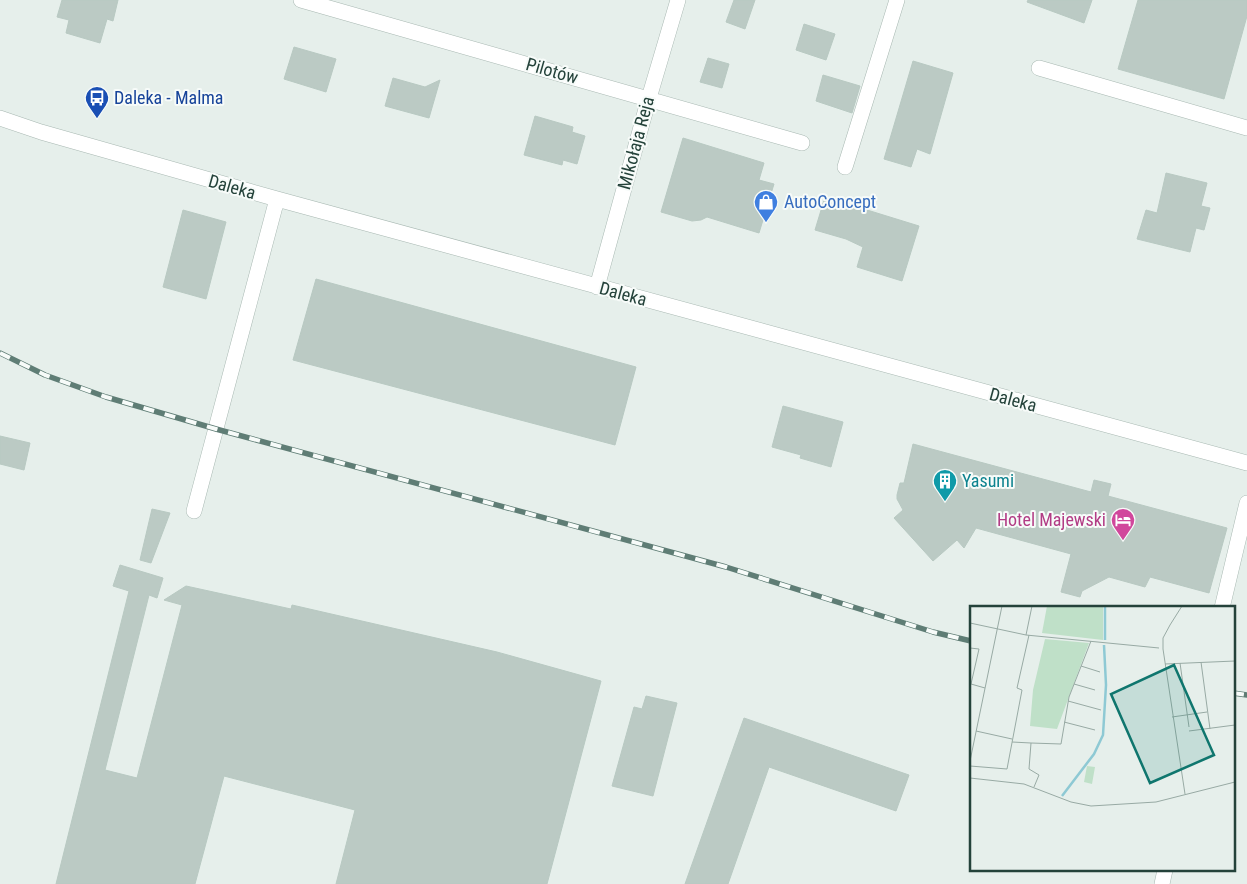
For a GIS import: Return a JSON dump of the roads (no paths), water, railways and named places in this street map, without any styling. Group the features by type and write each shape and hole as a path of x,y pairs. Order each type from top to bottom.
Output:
{"street":[{"name":"Pilotów","path":"301,0 802,143"},
{"name":"Mikołaja Reja","path":"597,288 678,0"},
{"path":"845,167 897,0"},
{"path":"1039,68 1247,128"},
{"name":"Daleka","path":"0,118 41,132 597,288 1247,463"},
{"path":"194,511 277,199"},
{"path":"1222,606 1247,503"}],"railway":[{"path":"0,353 45,375 106,397 216,429 726,567 933,632 970,641"},
{"path":"1234,693 1247,695"}],"place":[{"name":"Daleka - Malma","path":"97,119"},
{"name":"AutoConcept","path":"766,223"},
{"name":"Yasumi","path":"945,502"},
{"name":"Hotel Majewski","path":"1123,541"}]}
